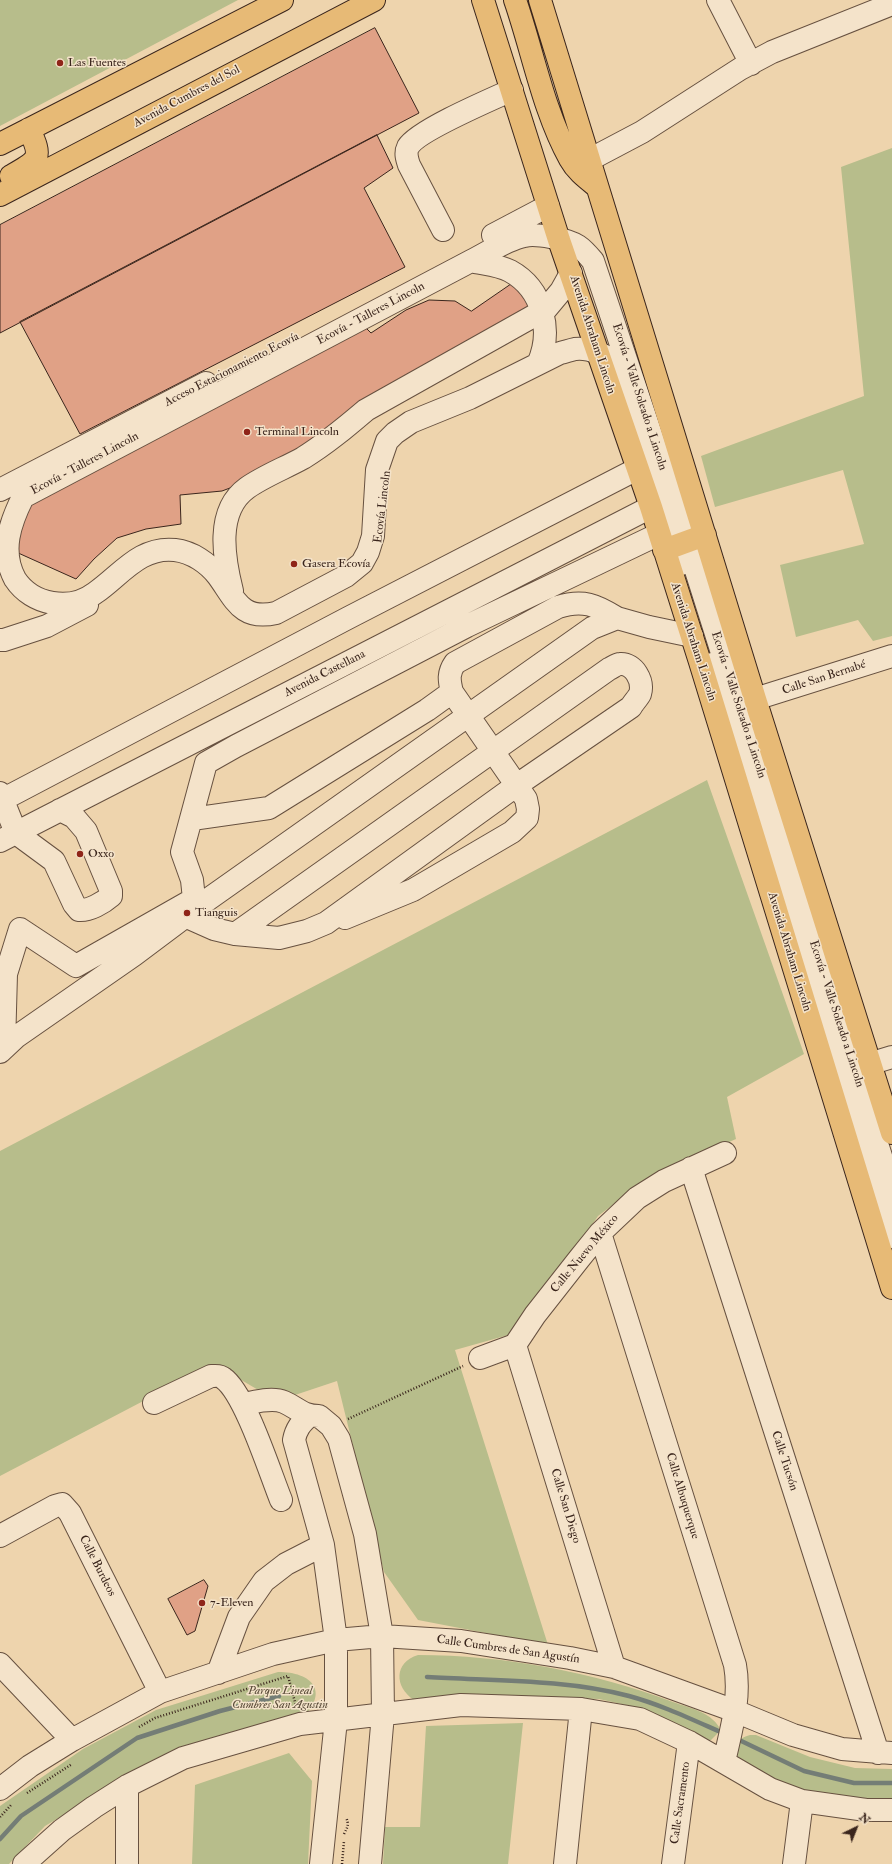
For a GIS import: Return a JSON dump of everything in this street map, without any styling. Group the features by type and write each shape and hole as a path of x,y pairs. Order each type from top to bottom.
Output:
{"main road":[{"path":"0,144 282,0"},
{"name":"Avenida Cumbres del Sol","path":"0,195 374,0"},
{"name":"Avenida Abraham Lincoln","path":"483,0 559,240 651,507 678,541 692,636 892,1288"},
{"path":"515,0 551,115 570,159 580,173 597,187"},
{"path":"540,0 597,187 678,541 755,699 892,1133"},
{"path":"0,182 35,160 38,154 37,147 29,129"}],"street":[{"path":"718,0 751,64"},
{"path":"589,160 642,132 772,52 892,4"},
{"path":"443,230 409,165 406,156 408,148 414,141 449,119 512,90"},
{"name":"Acceso Estacionamiento Ecovía","path":"0,490 548,206"},
{"name":"Ecovía - Talleres Lincoln","path":"559,240 531,234 471,261 23,497 9,525 6,550 10,571 21,588 37,599 52,604 82,601 95,594 138,557 154,551 174,550 184,552 209,566 218,577 238,609 265,616 276,613 346,576 362,563 368,552 374,528 377,470 387,441 395,433 411,422 470,398 560,353 574,349 589,350 600,359"},
{"name":"Ecovía - Valle Soleado a Lincoln","path":"559,240 576,245 593,261 678,541 892,1190"},
{"path":"471,261 508,270 521,278 531,288 541,312 545,331 544,351 538,364"},
{"path":"238,609 226,569 225,529 230,511 238,498 247,489 304,457 344,429 366,410 546,309 561,291 571,273"},
{"name":"Ecovía Lincoln","path":"0,640 47,626 98,599 142,565 155,558 183,560 199,568 228,606 238,609 256,624 276,622 360,578 372,562 382,537 386,476 390,454 399,440 410,432 451,415 568,359 576,357 594,360 600,359"},
{"path":"600,359 609,359 618,366 678,541 892,1237"},
{"path":"60,810 79,821 86,831 111,891 111,896 106,900 85,910 79,910 74,904 54,861 8,837 1,798 638,469"},
{"name":"Avenida Castellana","path":"8,837 651,507"},
{"path":"2,1049 6,974 20,929 76,966 194,899 192,880 182,852 206,764 243,742 467,626 678,541"},
{"path":"187,917 214,929 235,934 278,938 307,931 326,923 350,917 413,890 512,832 526,818 528,809 526,799 452,692 449,678 450,670 455,663 558,607 572,602 585,603 603,610 616,618 692,636"},
{"path":"2,1049 187,917 210,898 592,628 616,618"},
{"name":"Calle San Bernabé","path":"755,699 892,656"},
{"path":"235,934 618,664 627,665 636,673 640,682 640,694 631,707 517,785 326,923"},
{"path":"192,819 269,808 427,710 452,692"},
{"path":"869,1064 892,1057"},
{"name":"Calle Nuevo México","path":"515,1344 535,1315 600,1233 637,1198 664,1181 725,1153"},
{"name":"Calle Tucsón","path":"691,1168 885,1753"},
{"name":"Calle Albuquerque","path":"600,1233 735,1665 738,1681 735,1711 724,1762"},
{"path":"480,1358 515,1344"},
{"name":"Calle San Diego","path":"515,1344 614,1667"},
{"path":"154,1403 211,1376 222,1376 230,1383 243,1404 281,1500"},
{"path":"243,1404 267,1400 283,1401 309,1416 319,1416 331,1426 339,1440 365,1534 382,1636 383,1714 370,1864"},
{"path":"309,1416 301,1423 295,1433 294,1440 323,1545 336,1640 336,1720 322,1864"},
{"name":"Calle Burdeos","path":"0,1536 55,1506 62,1504 65,1506 70,1513 160,1692"},
{"path":"218,1673 239,1617 264,1581 286,1564 323,1545"},
{"name":"Calle Cumbres de San Agustín","path":"7,1796 30,1766 72,1740 160,1692 273,1654 336,1640 382,1636 461,1641 570,1658 614,1667 735,1711 793,1735 842,1749 885,1753"},
{"path":"0,1664 72,1740"},
{"path":"24,1864 62,1830 127,1786 184,1758 300,1724 461,1705 581,1709 640,1719 689,1742 770,1789 802,1802 866,1810 892,1810"},
{"path":"565,1864 581,1709"},
{"name":"Calle Sacramento","path":"673,1864 689,1742"},
{"path":"127,1786 127,1864"},
{"path":"794,1864 802,1802"}],"path":[{"path":"331,1426 402,1395 480,1358"},
{"path":"135,1729 155,1718 288,1676 300,1724"},
{"path":"26,1794 76,1761"},
{"path":"0,1817 7,1796"},
{"path":"342,1864 344,1832 348,1828 349,1823 346,1818"}],"green space":[{"name":"Las Fuentes","path":"0,0 238,0 0,126"},
{"path":"892,148 892,636 873,641 858,620 796,637 780,565 864,544 843,470 715,507 701,456 864,396 841,167"},
{"path":"707,780 804,1054 727,1097 736,1139 654,1174 598,1216 519,1332 455,1350 548,1645 418,1620 384,1572 337,1381 277,1401 214,1364 0,1476 0,1151"},
{"path":"418,1655 483,1658 548,1667 580,1674 643,1691 693,1709 705,1714 719,1727 717,1734 711,1740 702,1740 635,1707 599,1699 414,1700 407,1695 403,1688 400,1682 400,1675 404,1663 410,1658"},
{"name":"Parque Lineal Cumbres San Agustin","path":"278,1672 300,1675 308,1679 313,1685 316,1692 315,1700 302,1719 118,1783 45,1826 9,1864 0,1864 0,1806 83,1749 156,1710"},
{"path":"523,1723 508,1864 383,1864 385,1827 420,1827 426,1726"},
{"path":"750,1735 756,1735 810,1757 855,1768 892,1769 892,1803 824,1799 779,1784 737,1759 736,1751 738,1744 742,1738"},
{"path":"289,1753 312,1781 308,1864 192,1864 195,1785"}],"building":[{"path":"375,28 419,113 0,333 0,225"},
{"path":"377,135 393,168 364,188 405,267 80,434 20,322"},
{"name":"Terminal Lincoln","path":"516,281 532,307 267,474 222,491 180,495 181,524 146,529 117,538 94,559 76,579 16,552 16,519 32,503 363,325 371,333 406,310 429,300 455,301 471,311"},
{"path":"204,1580 208,1586 195,1631 187,1635 168,1599"}],"waterway":[{"path":"427,1677 529,1682 580,1686 605,1690 653,1704 725,1734"},
{"path":"0,1839 21,1816 137,1738 220,1711 279,1696"},
{"path":"735,1738 804,1771 854,1783 892,1783"}],"place":[{"name":"Las Fuentes","path":"60,63"},
{"name":"Terminal Lincoln","path":"247,432"},
{"name":"Gasera Ecovía","path":"294,564"},
{"name":"Oxxo","path":"80,854"},
{"name":"Tianguis","path":"187,913"},
{"name":"7-Eleven","path":"202,1603"}]}
